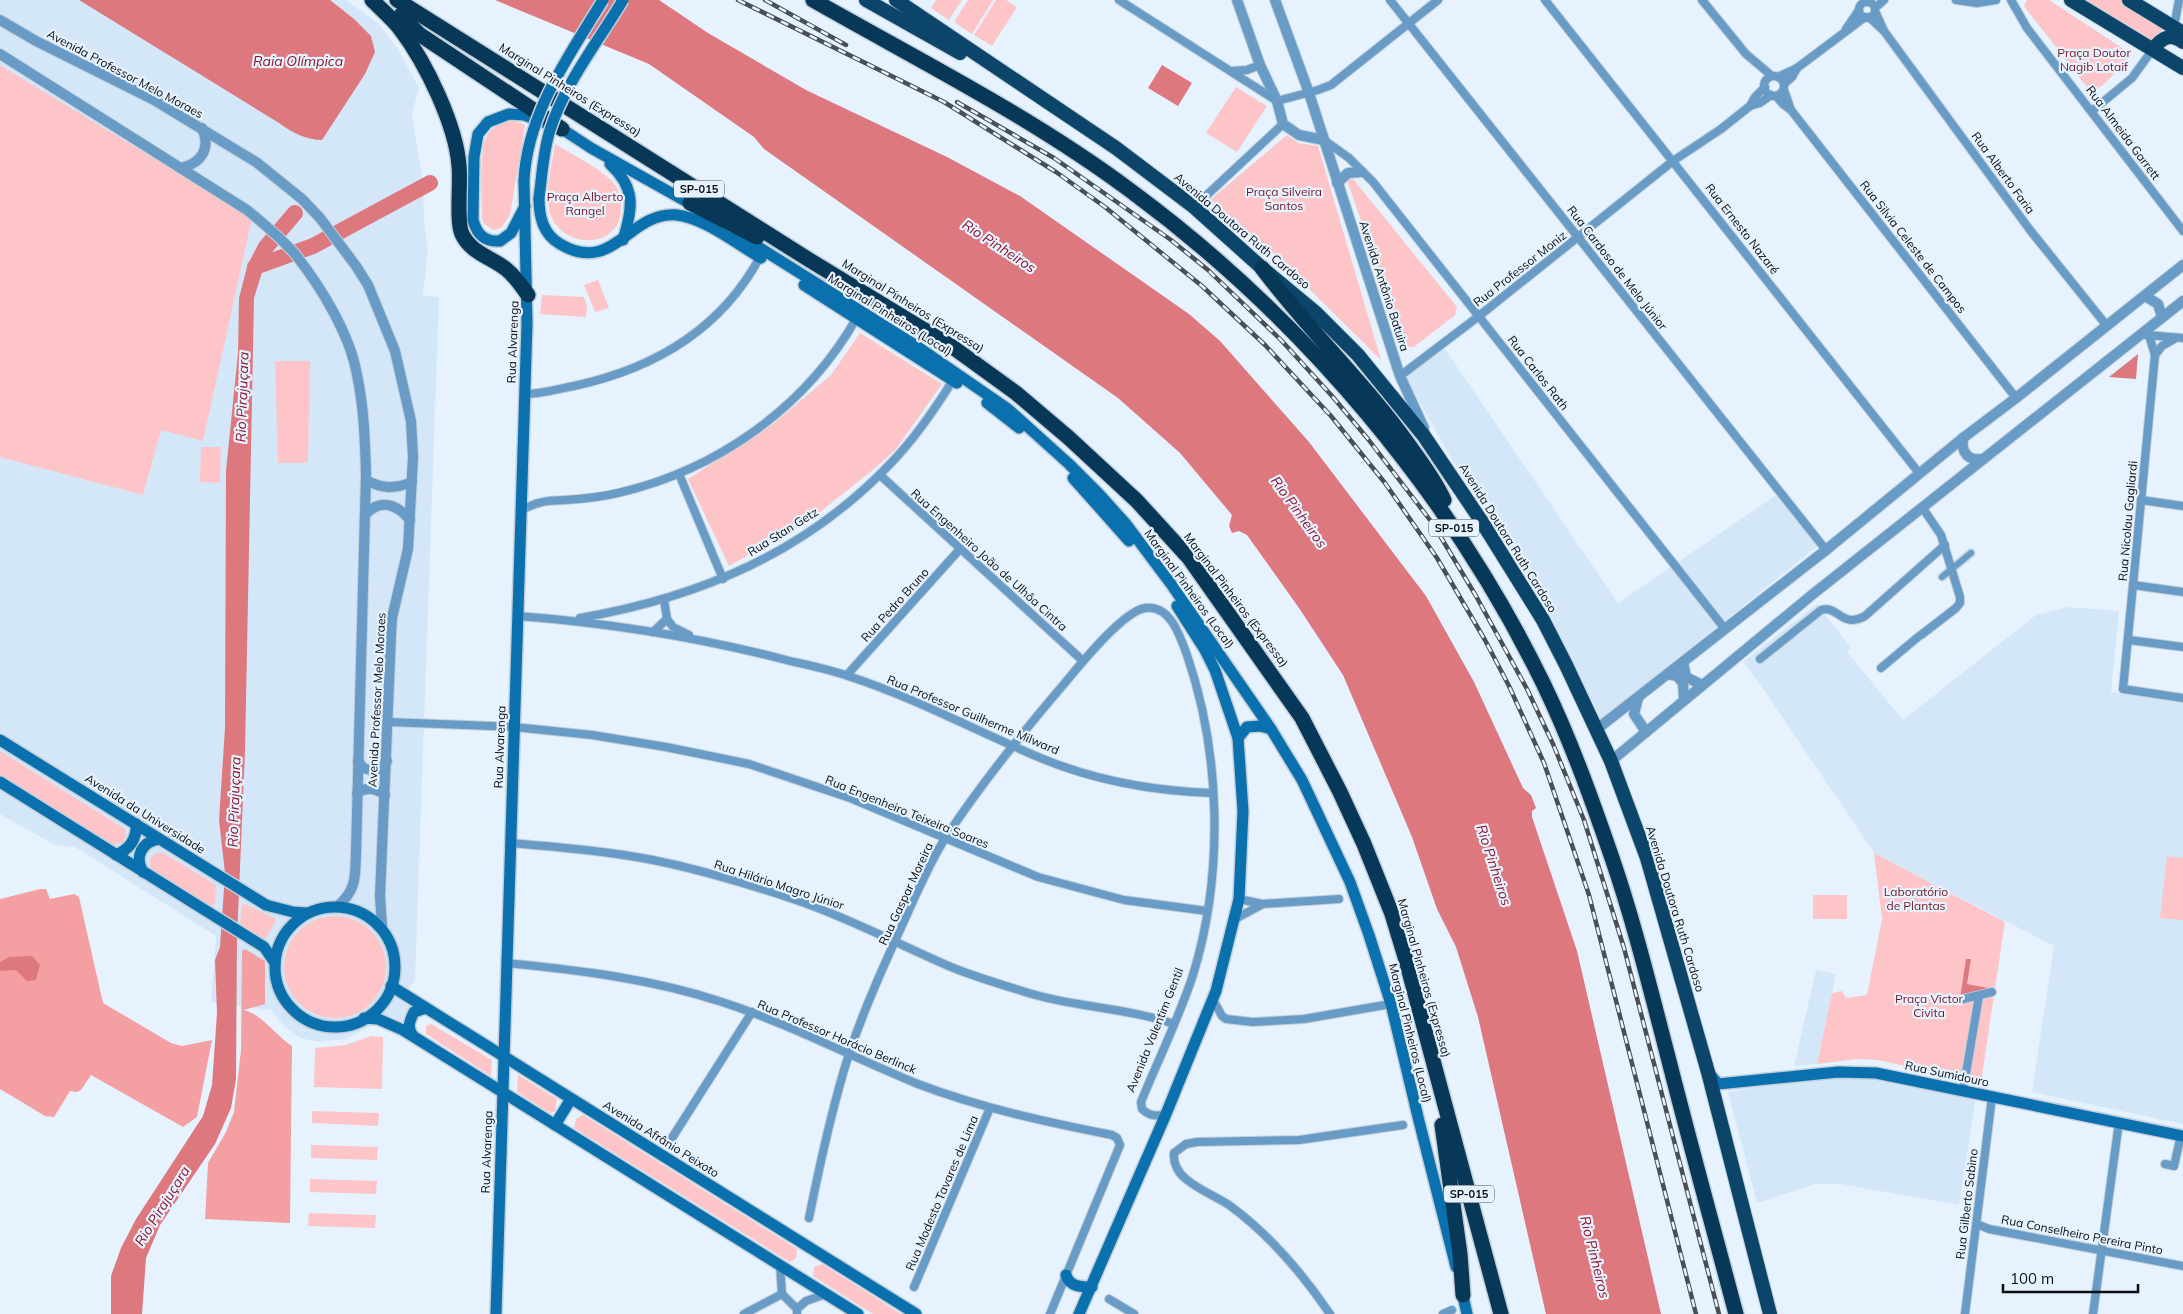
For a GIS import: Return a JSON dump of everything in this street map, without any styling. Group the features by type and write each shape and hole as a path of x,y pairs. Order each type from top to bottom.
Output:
{"highway":[{"path":"372,0 402,30 439,97 456,147 459,164 460,228 466,241 484,256 510,272 528,295"},
{"path":"395,0 404,18 418,34 562,129"},
{"name":"Marginal Pinheiros (Expressa)","path":"395,0 811,261 954,348 1016,393 1069,438 1137,501 1189,558 1232,616 1302,718 1364,844 1392,914 1501,1314"},
{"name":"SP-015","path":"813,0 1072,149 1133,192 1184,232 1242,282 1286,324 1389,440 1455,529 1527,651 1545,688 1564,731 1613,860 1638,942 1736,1314"},
{"path":"866,0 968,58 995,67"},
{"name":"Avenida Doutora Ruth Cardoso","path":"896,0 1116,148 1194,207 1316,313 1358,355 1424,436 1482,522 1542,620 1597,729 1647,858 1708,1072 1770,1314"},
{"path":"2071,0 2183,68"},
{"path":"2129,0 2178,30"},
{"path":"2153,49 2168,36 2174,36 2183,42"},
{"path":"690,203 811,261"},
{"path":"1262,268 1292,308 1388,415 1442,496 1455,529"},
{"path":"1437,1074 1460,1254 1463,1295"}],"main road":[{"name":"Rua Alvarenga","path":"496,1314 528,295 524,181 529,141 536,118 564,64 603,0"},
{"path":"624,0 573,80 557,114 547,142 539,198 541,220 548,233 567,248 596,253 608,250 650,219 676,215 700,222 760,257 953,380 1019,428 1060,465 1128,538 1205,650 1224,693 1238,738 1243,811 1239,898 1221,979 1166,1114 1079,1314"},
{"name":"Marginal Pinheiros (Local)","path":"525,206 511,233 506,238 493,241 479,234 473,220 474,157 478,134 488,122 506,114 524,116 562,129 690,203 786,266 918,347 1008,409 1069,464 1126,524 1271,729 1302,780 1350,882 1370,935 1391,1004 1418,1121 1468,1314"},
{"path":"592,148 618,171 629,188 630,212 623,240"},
{"path":"1238,738 1247,727 1260,726 1271,729"},
{"name":"Avenida da Universidade","path":"0,740 266,905 281,910 307,912"},
{"path":"0,782 264,947 275,964"},
{"path":"116,854 128,848 132,843 136,824"},
{"path":"143,872 139,860 142,848 147,843 159,839"},
{"path":"338,906 355,910 382,926 390,940 394,955 395,971 391,986 380,1005 364,1018 342,1026 325,1026 310,1022 292,1010 280,995 276,986 275,964 277,950 283,939 294,924 307,912 321,907 338,906"},
{"name":"Avenida Afrânio Peixoto","path":"391,986 916,1314"},
{"path":"413,1036 409,1026 414,1012 426,1008"},
{"path":"364,1018 385,1022 413,1036 858,1314"},
{"name":"Rua Sumidouro","path":"1708,1072 1718,1084 1838,1072 1876,1073 2182,1135"},
{"path":"555,1125 571,1099"},
{"path":"1066,1275 1068,1280 1075,1285 1092,1287"}],"street":[{"path":"1119,0 1277,102 1331,85 1438,0"},
{"path":"1237,0 1260,65 1277,102 1283,124 1299,134 1324,140"},
{"name":"Avenida Antônio Batuira","path":"1275,0 1309,93 1400,376 1424,428 1424,436"},
{"name":"Rua Cardoso de Melo Júnior","path":"1390,0 1826,550"},
{"name":"Rua Ernesto Nazaré","path":"1545,0 1920,473"},
{"path":"1702,0 1756,64 1759,74 1784,87"},
{"name":"Rua Alberto Faria","path":"1853,0 1868,8 2030,230 2107,326"},
{"name":"Rua Professor Moniz","path":"1750,106 1755,96 1770,80 1797,68 1846,30 1851,19 1884,0"},
{"path":"1956,0 1977,3 1996,0"},
{"name":"Rua Almeida Garrett","path":"2011,0 2027,28 2183,231"},
{"path":"2178,30 2179,0"},
{"name":"Avenida Professor Melo Moraes","path":"0,20 36,41 154,100 202,128 279,178 320,218 356,266 368,286 391,341 406,392 410,421 412,482 408,549 392,618 380,896 382,926"},
{"path":"2092,111 2132,78 2153,49"},
{"name":"Avenida Professor Melo Moraes","path":"0,54 247,210 275,233 310,276 340,324 352,353 358,375 364,429 366,480 355,876 349,896 338,906"},
{"path":"1231,71 1247,70 1260,65"},
{"name":"Rua Professor Moniz","path":"1400,376 1479,316 1673,161 1721,129 1750,106 1773,96 1784,87 1797,68"},
{"name":"Rua Silvia Celeste de Campos","path":"1770,80 1773,96 1791,110 2016,398"},
{"name":"Rua Silvia Celeste de Campos","path":"1784,87 1791,110"},
{"path":"1194,207 1283,124"},
{"path":"182,168 196,163 204,153 206,141 202,128"},
{"name":"Rua Carlos Rath","path":"1324,140 1349,158 1378,190 1725,628"},
{"path":"1337,183 1348,173 1362,172"},
{"path":"525,394 542,394 598,381 652,361 706,324 734,297 745,283 760,257"},
{"path":"1597,729 1826,550 1962,438 2016,398 2183,265"},
{"path":"2145,296 2158,304 2162,317"},
{"path":"1611,761 1922,507 2145,335 2162,317 2183,301"},
{"path":"521,510 539,502 618,493 679,474 727,450 776,415 818,374 842,343 856,319"},
{"path":"2145,335 2180,338"},
{"name":"Rua Nicolau Gagliardi","path":"2145,335 2155,355 2123,689 2183,698"},
{"path":"2155,355 2162,346 2180,338"},
{"name":"Rua Stan Getz","path":"571,620 664,600 723,579 755,564 811,531 880,475 919,431 953,380"},
{"path":"1962,438 1962,449 1967,456 1976,460 1983,459"},
{"path":"679,474 723,579"},
{"name":"Rua Engenheiro João de Ulhôa Cintra","path":"880,475 1083,661"},
{"path":"366,480 389,488 412,482"},
{"path":"2142,500 2183,506"},
{"path":"365,515 374,507 387,504 398,508 410,520"},
{"path":"1881,668 1940,622 1960,603 1959,590 1945,545 1938,530 1922,507"},
{"path":"1760,659 1821,610 1831,610 1848,621 1866,616 1945,545"},
{"name":"Rua Pedro Bruno","path":"847,675 960,549"},
{"path":"1942,577 1971,553"},
{"path":"2133,585 2183,592"},
{"path":"653,632 667,619 664,600"},
{"name":"Rua Gaspar Moreira","path":"809,1218 834,1104 850,1053 895,942 944,839 1013,745 1083,661 1134,612 1152,608 1166,615"},
{"name":"Avenida Valentim Gentil","path":"1166,615 1174,624 1182,643 1196,684 1206,728 1212,771 1215,845 1213,877 1193,974 1141,1102 1142,1109 1146,1113 1157,1116 1166,1114"},
{"name":"Rua Professor Guilherme Milward","path":"518,616 571,620 698,639 847,675 950,715 1044,759 1093,776 1145,788 1212,793"},
{"name":"Rua Professor Guilherme Milward","path":"667,619 676,629 698,639"},
{"path":"2129,640 2183,647"},
{"path":"1683,662 1686,677 1702,685"},
{"path":"1668,674 1677,676 1683,683 1684,700"},
{"path":"1639,697 1634,714 1646,732"},
{"name":"Rua Engenheiro Teixeira Soares","path":"388,722 514,728 592,735 666,747 748,764 850,798 1038,877 1124,900 1207,911"},
{"path":"358,762 363,768 374,772 380,769 387,761"},
{"path":"357,793 364,789 372,788 385,795"},
{"name":"Rua Hilário Magro Júnior","path":"511,843 584,849 654,861 729,879 808,904 850,920 953,968 1021,991 1066,1003 1155,1018 1174,1024"},
{"path":"1239,898 1262,904 1339,899"},
{"path":"1235,919 1262,904"},
{"name":"Rua Professor Horácio Berlinck","path":"506,963 581,970 629,978 697,995 752,1012 918,1084 990,1108 1112,1134 1117,1138 1120,1145 1066,1275"},
{"path":"1959,1000 1992,992"},
{"path":"1963,1092 1979,996"},
{"path":"1213,1000 1226,1020 1252,1022 1304,1019 1391,1004"},
{"path":"672,1138 752,1012"},
{"name":"Rua Gilberto Sabino","path":"1964,1314 1992,1097"},
{"name":"Rua Modesto Tavares de Lima","path":"914,1287 990,1108"},
{"path":"2092,1314 2119,1122"},
{"path":"1330,1314 1297,1270 1253,1224 1227,1204 1186,1180 1174,1162 1174,1153 1186,1144 1197,1142 1299,1140 1403,1125"},
{"path":"2165,1164 2174,1166 2182,1135"},
{"name":"Rua Conselheiro Pereira Pinto","path":"1976,1224 1989,1229 2183,1266"},
{"path":"780,1265 782,1294 797,1311 806,1301 826,1294"},
{"path":"1050,1314 1066,1275"},
{"path":"744,1314 782,1294"},
{"path":"1109,1298 1134,1314"},
{"path":"1443,1314 1452,1310"}],"shaded area":[{"path":"0,0 346,0 379,24 398,49 419,88 412,113 423,184 424,223 428,249 423,296 439,297 415,980 400,1000 411,1006 401,1022 389,1015 378,1025 370,1026 346,1039 318,1042 301,1038 284,1026 271,1010 211,1002 216,936 75,847 55,845 0,814"},
{"path":"1443,346 1618,603 1779,493 1820,544 1601,720 1539,593 1488,511 1452,460 1405,376"},
{"path":"1817,604 1851,648 1847,652 1903,720 2036,615 2068,607 2119,611 2111,692 2183,702 2183,1124 2032,1092 2054,946 1874,853 1762,687 1743,662"},
{"path":"46,889 50,899 74,894 79,897 103,1003 171,1043 182,1046 212,1040 197,1117 183,1127 91,1075 81,1090 77,1092 70,1091 54,1117 45,1116 0,1089 0,899"},
{"path":"245,949 265,961 265,1004 244,1010 257,1016 292,1046 290,1223 205,1219 208,1163 226,1132 234,1112 241,1050 242,951"},
{"path":"1816,970 1836,974 1817,1064 1794,1066"},
{"path":"1861,1077 1976,1096 1959,1205 1841,1184 1815,1184 1757,1203 1728,1092 1793,1081"}],"green space":[{"path":"936,0 962,0 949,20 931,8"},
{"path":"968,0 993,0 972,34 954,22"},
{"path":"996,0 1006,0 1017,7 992,46 974,35"},
{"name":"Praça Doutor Nagib Lotaif","path":"2027,0 2049,0 2127,51 2128,56 2105,83 2090,91 2024,6"},
{"path":"2082,0 2121,0 2164,27 2153,42"},
{"path":"0,65 252,218 203,441 161,430 143,495 0,457"},
{"path":"1236,87 1267,106 1237,152 1206,133"},
{"name":"Praça Alberto Rangel","path":"507,121 515,121 525,125 510,215 502,227 494,230 484,224 482,218 482,155 486,138 492,129"},
{"name":"Praça Silveira Santos","path":"1287,135 1298,143 1318,146 1381,360 1273,253 1210,200"},
{"name":"Praça Alberto Rangel","path":"555,144 604,174 618,190 621,207 619,222 611,232 601,238 588,240 576,238 564,232 554,223 549,209 548,193"},
{"name":"Praça Silveira Santos","path":"1353,179 1457,307 1455,315 1414,347 1407,347 1403,342 1347,180"},
{"path":"598,280 609,308 595,312 584,285"},
{"path":"542,295 584,297 587,306 586,317 540,314"},
{"path":"860,333 942,384 896,449 874,469 810,520 729,566 688,479 773,424 831,375"},
{"path":"275,361 310,361 308,463 278,463"},
{"path":"201,447 221,447 220,483 200,482"},
{"path":"0,751 125,829 126,836 123,842 113,845 0,775"},
{"path":"156,853 163,853 216,885 215,904 211,906 153,870 150,867 150,859"},
{"name":"Praça Victor Civita","path":"1874,853 2005,922 1981,1082 1877,1060 1857,1059 1817,1064 1832,993 1842,991 1846,998 1867,995 1882,919"},
{"path":"2167,856 2183,858 2183,920 2160,918"},
{"path":"1813,895 1847,895 1847,919 1813,919"},
{"path":"242,903 275,918 276,921 266,938 263,939 240,924"},
{"path":"335,916 355,920 371,931 382,947 386,967 382,987 371,1003 355,1014 335,1018 315,1014 299,1003 288,987 284,967 288,947 299,931 315,920"},
{"path":"431,1024 492,1060 491,1076 426,1034 426,1026"},
{"path":"371,1036 383,1037 382,1089 314,1087 315,1048 346,1045"},
{"path":"518,1075 557,1099 555,1111 550,1113 517,1092"},
{"path":"312,1111 379,1113 378,1126 312,1123"},
{"path":"583,1115 797,1249 796,1258 790,1262 574,1128 576,1119"},
{"path":"311,1145 378,1147 377,1160 311,1158"},
{"path":"310,1179 377,1181 376,1194 310,1192"},
{"path":"309,1213 376,1215 375,1228 308,1226"},
{"path":"822,1264 901,1314 873,1314 813,1276 814,1267"}],"water":[{"name":"Raia Olímpica","path":"79,0 330,0 354,19 371,36 375,52 365,74 322,140 316,140 299,135"},
{"name":"Rio Pinheiros","path":"495,0 659,0 708,33 806,90 947,157 1020,196 1189,314 1220,341 1309,442 1426,596 1474,682 1523,788 1531,795 1536,808 1532,811 1532,817 1577,951 1661,1314 1546,1314 1478,1017 1456,947 1437,909 1412,837 1343,675 1299,608 1247,535 1239,531 1232,533 1229,526 1232,515 1180,453 1118,398 764,149 754,137 649,64"},
{"path":"1162,65 1192,83 1178,106 1148,88"},
{"path":"260,242 273,252 264,266 254,298 245,751 237,938 236,1079 231,1108 215,1144 160,1225 146,1258 142,1314 111,1314 111,1276 121,1248 136,1219 203,1116 212,1085 217,1013 215,960 220,947 225,873 219,820 225,728 226,471 238,353 239,298 247,267"},
{"path":"2138,354 2136,379 2109,377"},
{"path":"32,956 40,965 36,980 27,981 16,970 0,971 0,962 9,957"},
{"path":"1966,959 1971,959 1967,984 1993,989 1960,999"}],"waterway":[{"name":"Rio Pirajuçara","path":"255,267 313,246 430,183"},
{"name":"Rio Pirajuçara","path":"256,266 266,247 295,213"}],"railway":[{"path":"738,0 944,102 1056,172 1105,207 1202,286 1265,345 1331,416 1385,483 1437,558 1485,640 1509,686 1544,763 1589,895 1696,1314"},
{"path":"765,0 846,45"},
{"path":"957,102 1054,158 1171,240 1208,270 1281,340 1332,396 1368,439 1433,524 1476,596 1527,689 1553,744 1584,820 1624,948 1719,1314"}],"park label":[{"name":"Laboratório de Plantas","path":"1916,899"}]}
